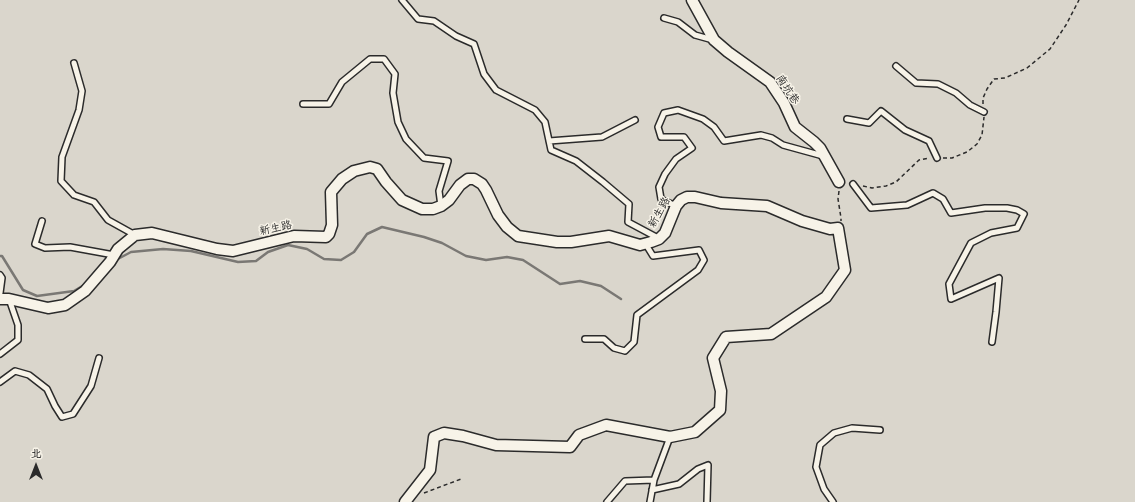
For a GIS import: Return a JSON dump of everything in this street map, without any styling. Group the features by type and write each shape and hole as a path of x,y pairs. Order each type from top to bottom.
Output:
{"street":[{"name":"南坑巷","path":"692,0 714,40 770,82 784,103 795,127 814,142 839,182"},
{"name":"新生路","path":"135,235 152,233 217,249 234,251 294,236 326,238 332,225 331,192 342,179 354,171 370,168 377,169 402,200 422,209 433,209 441,206 449,200 460,185 468,179 474,179 482,184 498,215 507,227 518,236 557,242 571,242 610,236 640,245 659,239 665,233 676,206 681,200 687,197 695,197 721,203 767,206 802,221 830,228 838,228"},
{"path":"405,502 430,470 434,437 444,433 463,436 496,445 570,447 579,435 606,425 670,437 695,432 720,410 721,391 713,358 726,337 771,334 826,296 845,270 838,228"},
{"path":"4,300 48,308 65,305 85,291 103,271 118,249 135,235"}],"lane":[{"path":"402,0 418,18 434,21 456,36 474,44 484,74 496,90 535,110 546,122 551,150 576,161 629,204 628,222 659,239"},
{"path":"664,18 678,22 695,35 714,40"},
{"path":"303,104 329,104 342,82 370,60 384,60 395,74 393,93 398,122 406,139 424,158 448,161 439,191 441,206"},
{"path":"74,63 82,92 79,110 62,156 61,181 74,195 94,202 108,220 135,235"},
{"path":"896,66 916,83 938,84 956,93 970,104 984,112"},
{"path":"676,206 661,199 659,187 665,174 676,159 692,148 684,137 660,137 658,127 664,113 678,110 703,119 714,127 724,141 761,134 772,138 783,145 824,156"},
{"path":"847,119 869,123 881,111 905,130 929,141 938,158"},
{"path":"549,141 602,137 635,120"},
{"path":"853,184 871,208 906,205 933,193 943,199 951,213 985,208 1007,208 1017,210 1024,214 1017,228 991,233 971,243 949,284 951,299 999,278 992,342"},
{"path":"42,220 35,244 45,248 70,247 112,258"},
{"path":"585,339 604,339 614,348 626,351 634,342 637,316 698,270 704,260 699,250 653,256 645,243"},
{"path":"0,275 2,278 0,293"},
{"path":"0,354 18,340 18,325 4,300"},
{"path":"0,382 15,371 29,375 47,388 62,417 73,414 91,386 99,358"},
{"path":"833,502 824,489 816,467 820,445 834,433 852,428 880,430"},
{"path":"650,502 654,480 670,437"},
{"path":"652,490 679,484 698,469 708,465 707,502"},
{"path":"607,502 625,481 654,480"}],"path":[{"path":"853,184 872,188 886,186 896,182 919,160 952,158 967,152 977,144 982,134 984,112 983,98 986,88 994,79 1006,78 1027,68 1050,49 1066,25 1079,0"},
{"path":"838,228 842,218 838,199 839,182"},
{"path":"423,493 461,479"}],"shaded area":[{"path":"0,0 1135,0 1135,502 0,502"}],"waterway":[{"path":"116,260 131,252 163,249 191,251 238,262 256,261 268,252 288,245 307,249 324,259 341,260 354,252 367,234 382,227 442,243 466,256 486,260 507,257 523,260 560,284 580,281 601,286 621,299"},
{"path":"0,256 2,256 23,290 37,296 74,291 84,285"}]}
